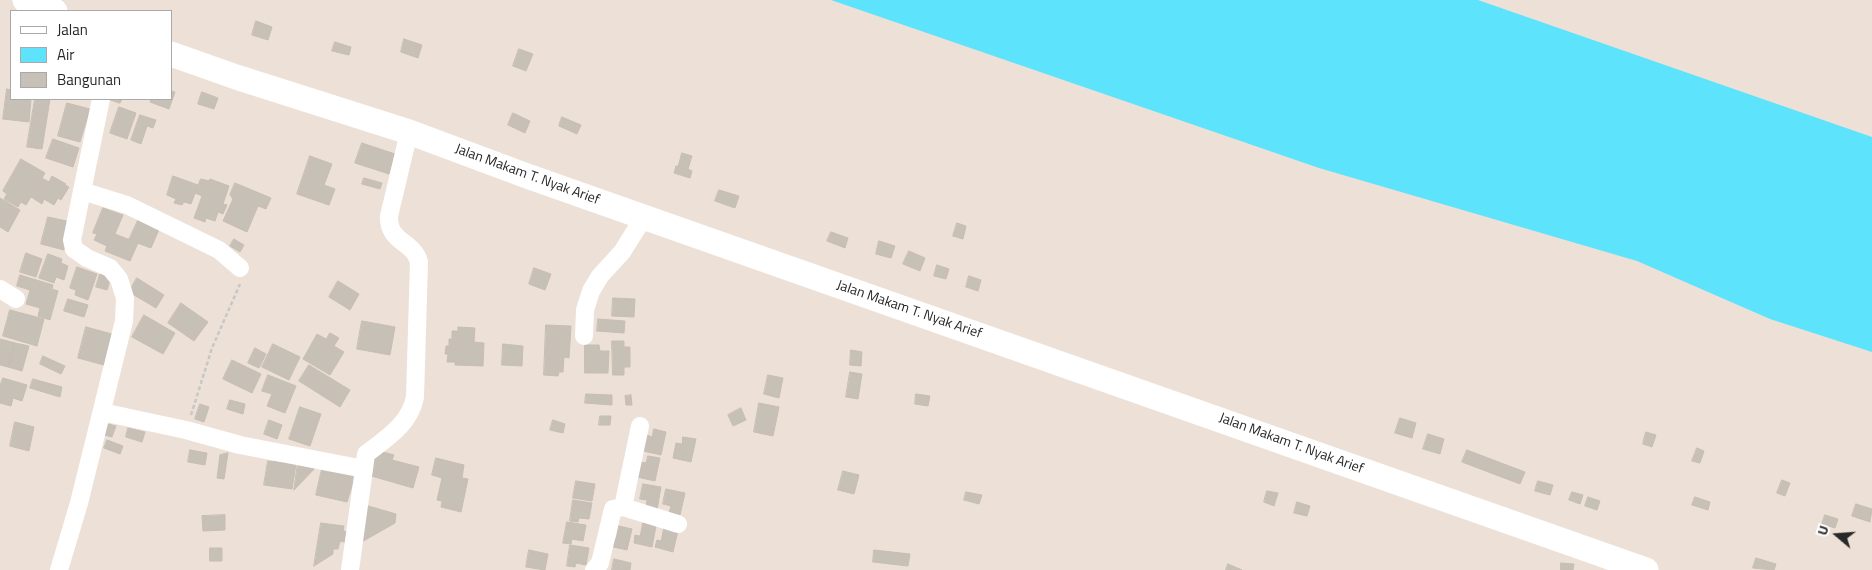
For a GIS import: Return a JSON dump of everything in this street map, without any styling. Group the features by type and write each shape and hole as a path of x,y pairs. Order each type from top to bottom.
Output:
{"street":[{"path":"25,0 52,10"},
{"name":"Jalan Makam T. Nyak Arief","path":"172,54 236,77 409,132 644,217 1646,570"},
{"path":"59,570 79,503 124,321 125,298 119,279 110,268 87,258 74,249 72,240 101,100"},
{"path":"350,570 366,454 404,423 415,397 419,262 413,250 394,234 389,224 389,216 409,132"},
{"path":"82,191 128,204 219,250 240,268"},
{"path":"584,336 585,310 591,292 600,276 622,252 644,217"},
{"path":"0,289 16,299"},
{"path":"102,412 186,430 240,445 364,469"},
{"path":"623,507 640,426"},
{"path":"594,570 600,563 613,509 623,507 678,524"}],"path":[{"path":"186,430 212,348 242,281 240,268"}],"water":[{"path":"831,0 1478,0 1872,137 1872,352 1770,319 1637,261 1319,168"}],"building":[{"path":"256,21 272,27 268,40 252,35"},
{"path":"404,39 422,45 418,58 401,52"},
{"path":"335,42 351,47 349,55 332,51"},
{"path":"519,49 533,54 526,71 513,66"},
{"path":"7,89 10,90 10,100 31,100 29,122 3,119"},
{"path":"172,91 175,92 169,109 150,102 151,100 172,100"},
{"path":"202,92 218,98 214,109 198,104"},
{"path":"35,100 50,100 42,149 27,147"},
{"path":"111,100 122,100 120,103"},
{"path":"67,103 90,109 80,142 58,136"},
{"path":"119,107 136,113 127,139 110,133"},
{"path":"513,113 530,121 525,133 508,125"},
{"path":"140,115 156,120 153,128 147,126 141,144 131,140"},
{"path":"562,117 581,125 577,134 559,126"},
{"path":"53,139 79,148 73,167 46,158"},
{"path":"362,143 395,154 389,174 355,163"},
{"path":"682,153 692,156 688,169 692,171 690,178 674,173"},
{"path":"310,156 332,164 324,185 335,189 329,205 297,194"},
{"path":"21,159 45,173 42,178 49,182 52,176 69,187 61,200 58,198 54,205 44,199 42,204 31,197 26,205 21,202 18,207 4,199 7,194 3,191"},
{"path":"173,176 198,185 191,204 184,202 182,205 174,203 176,199 167,195"},
{"path":"364,178 382,183 380,189 362,184"},
{"path":"201,179 209,181 210,179 229,186 223,204 227,205 223,214 218,212 215,221 206,218 205,222 194,218 202,196 195,193"},
{"path":"235,183 271,198 266,209 258,206 247,232 223,221 233,199 230,195"},
{"path":"719,190 739,196 735,208 715,201"},
{"path":"0,198 20,210 8,232 0,227"},
{"path":"103,208 123,215 115,234 138,243 130,261 105,251 107,246 94,240 97,234 93,233"},
{"path":"140,216 161,225 151,248 129,240"},
{"path":"48,217 71,222 64,250 41,244"},
{"path":"957,223 966,226 963,239 953,236"},
{"path":"831,232 848,238 845,248 827,241"},
{"path":"234,239 244,245 240,252 230,246"},
{"path":"879,241 895,246 891,258 876,254"},
{"path":"909,251 925,258 920,271 903,264"},
{"path":"26,253 42,259 36,277 20,272"},
{"path":"48,254 62,259 61,263 68,266 64,280 56,277 54,283 39,278"},
{"path":"937,265 949,269 946,279 934,276"},
{"path":"77,267 97,274 88,300 75,295 76,290 70,288"},
{"path":"534,268 551,274 545,290 529,284"},
{"path":"100,274 111,277 107,290 96,287"},
{"path":"20,275 53,285 52,289 58,291 50,320 38,316 40,308 26,304 30,290 17,286"},
{"path":"969,276 981,280 978,291 966,287"},
{"path":"137,278 164,295 156,308 129,292"},
{"path":"338,281 359,294 350,310 329,297"},
{"path":"613,298 635,299 634,317 612,316"},
{"path":"68,299 88,305 84,317 64,311"},
{"path":"181,303 208,322 194,341 168,323"},
{"path":"10,310 44,319 37,346 3,336"},
{"path":"144,315 175,333 163,354 132,337"},
{"path":"598,319 625,321 624,333 597,331"},
{"path":"362,321 395,327 390,355 357,349"},
{"path":"546,325 571,326 569,358 564,357 563,372 559,372 558,376 544,375"},
{"path":"86,327 112,334 104,365 78,358"},
{"path":"458,327 475,328 474,342 484,343 483,366 455,365 455,362 447,362 446,346 449,346 449,339 452,339 452,331 458,331"},
{"path":"330,333 339,338 334,346 344,352 330,375 303,359 317,334 326,339"},
{"path":"0,339 15,343 8,367 0,365"},
{"path":"612,341 624,341 624,347 630,347 630,367 624,367 624,375 613,375"},
{"path":"15,343 29,346 22,371 8,367"},
{"path":"273,344 300,357 289,380 262,367"},
{"path":"503,344 523,346 522,366 502,365"},
{"path":"585,345 599,345 600,351 609,351 608,373 585,373"},
{"path":"255,348 266,354 259,368 248,363"},
{"path":"851,350 862,352 861,366 850,365"},
{"path":"43,356 65,366 61,374 40,364"},
{"path":"232,360 261,374 252,393 223,379"},
{"path":"309,365 350,390 340,407 299,381"},
{"path":"850,372 862,374 858,399 846,397"},
{"path":"268,375 296,386 285,413 267,406 272,394 262,391"},
{"path":"768,375 783,378 779,398 764,394"},
{"path":"3,378 27,385 22,401 13,398 11,406 0,403 0,386"},
{"path":"33,379 62,387 60,397 30,388"},
{"path":"586,394 612,395 612,405 585,403"},
{"path":"916,394 930,396 928,406 915,404"},
{"path":"631,395 632,405 626,405 625,396"},
{"path":"230,400 245,404 243,414 227,409"},
{"path":"759,403 779,407 773,436 754,432"},
{"path":"200,404 209,407 204,422 195,419"},
{"path":"300,407 321,414 310,446 289,439"},
{"path":"741,408 746,420 733,426 728,415"},
{"path":"600,416 611,416 610,425 599,425"},
{"path":"1400,418 1416,423 1412,438 1395,433"},
{"path":"269,420 282,425 277,439 264,434"},
{"path":"553,420 565,424 563,433 550,430"},
{"path":"15,422 34,427 29,451 10,446"},
{"path":"108,424 116,426 112,437 104,435"},
{"path":"128,428 145,432 142,442 126,437"},
{"path":"654,429 666,432 661,455 643,451 647,435 652,437"},
{"path":"1646,432 1656,435 1652,447 1643,444"},
{"path":"1428,434 1444,439 1440,454 1423,449"},
{"path":"683,437 696,439 691,462 673,458 676,443 682,444"},
{"path":"107,440 123,446 120,454 104,448"},
{"path":"1697,448 1704,451 1700,463 1692,461"},
{"path":"190,450 207,453 205,465 188,462"},
{"path":"375,450 394,455 392,460 419,467 413,488 368,475"},
{"path":"1467,450 1525,472 1520,484 1462,462"},
{"path":"228,453 224,479 217,478 220,455"},
{"path":"648,456 660,458 655,481 637,477 641,462 646,463"},
{"path":"436,458 464,465 462,478 468,479 461,512 441,507 442,501 437,500 442,478 432,475"},
{"path":"268,461 296,464 292,489 264,485"},
{"path":"298,462 318,465 294,490"},
{"path":"322,469 355,476 347,502 316,495"},
{"path":"843,471 859,475 854,494 838,490"},
{"path":"1782,480 1790,483 1785,496 1777,493"},
{"path":"576,481 595,484 592,501 573,498"},
{"path":"1538,481 1553,485 1550,495 1535,491"},
{"path":"643,484 661,487 657,510 646,508 647,500 640,499"},
{"path":"666,489 685,493 680,515 669,513 671,506 663,504"},
{"path":"1267,491 1278,493 1274,506 1264,502"},
{"path":"966,492 982,495 979,504 964,500"},
{"path":"1572,492 1583,495 1580,504 1569,500"},
{"path":"1588,497 1600,501 1597,510 1585,506"},
{"path":"1695,497 1710,502 1708,510 1692,505"},
{"path":"573,500 592,503 589,519 579,518 578,522 570,521"},
{"path":"1297,502 1310,506 1307,516 1294,513"},
{"path":"1856,504 1872,509 1870,522 1852,516"},
{"path":"365,505 396,514 395,523 360,543"},
{"path":"225,515 225,530 203,531 202,516"},
{"path":"1825,515 1838,519 1835,528 1822,524"},
{"path":"567,522 586,525 583,541 572,539 571,544 563,543"},
{"path":"321,523 344,526 343,531 351,532 349,543 340,541 338,549 333,549 333,554 314,566"},
{"path":"643,523 656,526 652,547 634,543 635,535 640,536"},
{"path":"619,526 632,529 627,550 609,546 611,538 616,539"},
{"path":"664,528 678,531 673,552 655,547 657,540 661,541"},
{"path":"570,545 589,548 586,565 576,563 575,567 567,566"},
{"path":"210,548 222,548 222,561 210,561"},
{"path":"529,550 548,554 545,570 526,567"},
{"path":"874,550 910,554 908,566 873,562"},
{"path":"1756,558 1776,564 1774,570 1753,568"},
{"path":"614,559 631,563 630,570 612,570"},
{"path":"1561,563 1574,564 1573,570 1561,570"},
{"path":"1228,564 1242,570 1226,570"}]}
